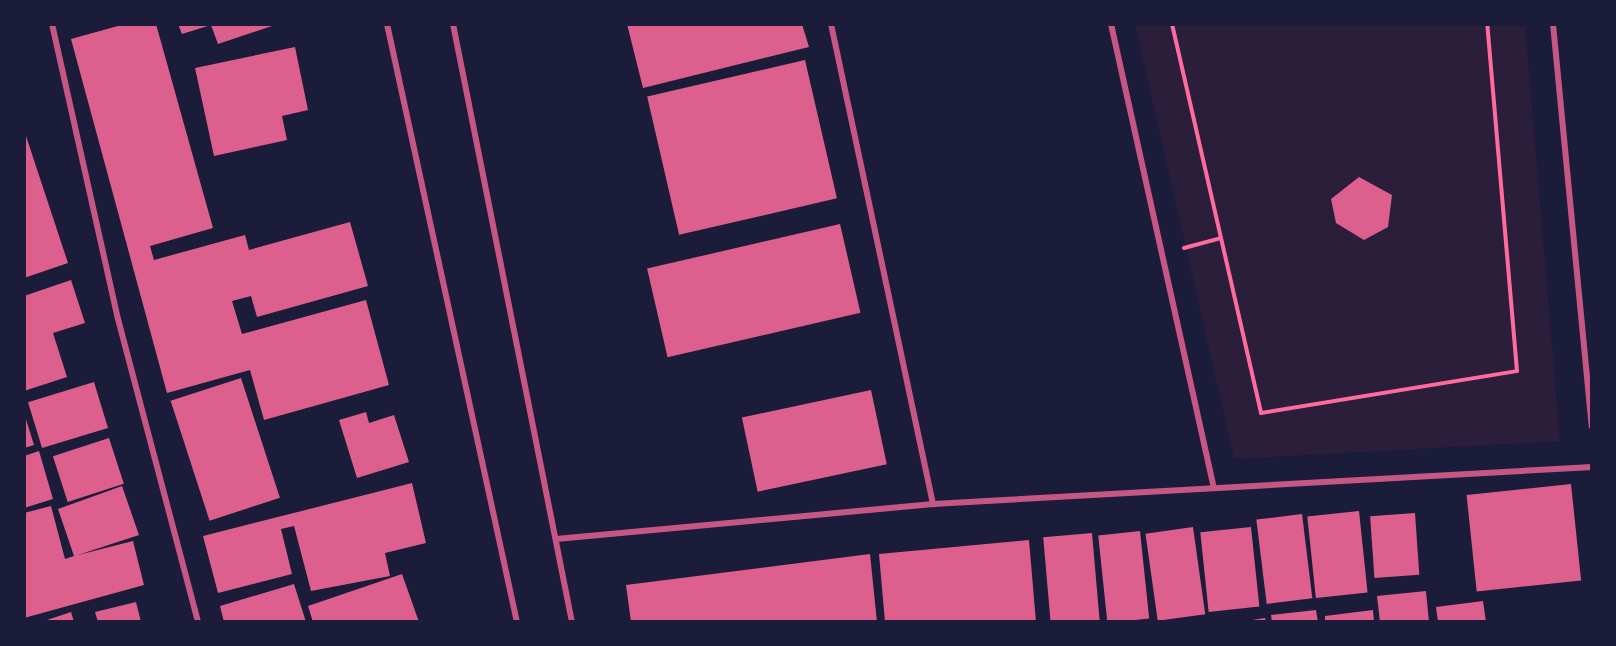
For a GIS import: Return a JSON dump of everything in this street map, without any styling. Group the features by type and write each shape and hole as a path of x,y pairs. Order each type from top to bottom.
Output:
{"street":[{"path":"52,24 118,319 198,622"},
{"path":"387,24 517,622"},
{"path":"453,24 572,622"},
{"path":"831,24 933,504"},
{"path":"1111,24 1213,484"},
{"path":"1554,24 1592,426"},
{"path":"556,539 933,504 1213,484 1592,467"}],"path":[{"path":"1173,24 1261,413 1517,371 1487,24"},
{"path":"1162,253 1221,238"}],"shaded area":[{"path":"1135,24 1525,24 1560,441 1234,459"}],"building":[{"path":"125,24 156,24 213,228 150,246 154,260 245,235 249,250 350,222 368,286 257,317 251,296 232,301 242,334 366,300 389,385 264,420 250,370 167,393 71,39"},
{"path":"178,24 278,24 218,44 211,25 182,34"},
{"path":"627,24 802,24 809,47 643,88"},
{"path":"295,47 308,110 282,116 287,140 214,156 195,68"},
{"path":"805,60 837,198 679,235 647,96"},
{"path":"24,130 68,263 24,278"},
{"path":"1359,177 1392,195 1388,227 1364,240 1336,223 1331,199"},
{"path":"840,224 860,313 668,357 647,269"},
{"path":"71,280 85,323 53,333 67,377 24,391 24,296"},
{"path":"241,378 280,498 210,521 171,401"},
{"path":"94,382 108,428 42,448 28,402"},
{"path":"871,390 887,464 758,492 742,417"},
{"path":"366,412 369,423 394,415 409,462 357,478 339,420"},
{"path":"24,413 34,445 24,448"},
{"path":"109,438 124,484 68,502 53,456"},
{"path":"39,451 53,499 24,508 24,456"},
{"path":"412,483 426,543 385,553 390,576 311,591 294,526 281,529 292,574 218,593 203,536"},
{"path":"1571,484 1581,580 1477,591 1467,495"},
{"path":"122,486 139,535 78,555 133,541 144,585 24,618 24,513 51,506 65,559 74,556 58,509"},
{"path":"1359,511 1368,593 1316,598 1307,516"},
{"path":"1415,513 1419,575 1374,578 1370,516"},
{"path":"1302,514 1312,598 1267,604 1256,520"},
{"path":"1193,527 1205,614 1158,621 1145,534"},
{"path":"1251,527 1259,607 1209,612 1200,532"},
{"path":"1140,531 1149,619 1107,622 1098,535"},
{"path":"1092,533 1100,622 1051,622 1043,537"},
{"path":"1029,540 1036,622 885,622 879,554"},
{"path":"870,554 877,622 631,622 626,585"},
{"path":"402,574 419,622 313,622 308,606"},
{"path":"294,584 306,622 224,622 220,606"},
{"path":"1426,591 1429,622 1380,622 1377,596"},
{"path":"1483,601 1486,622 1438,622 1436,607"},
{"path":"136,602 141,622 98,622 95,612"},
{"path":"1316,610 1318,622 1272,622 1271,615"},
{"path":"1373,610 1374,622 1325,622 1325,616"},
{"path":"71,612 74,622 41,622"},
{"path":"1265,618 1266,622 1246,622 1246,621"}]}
